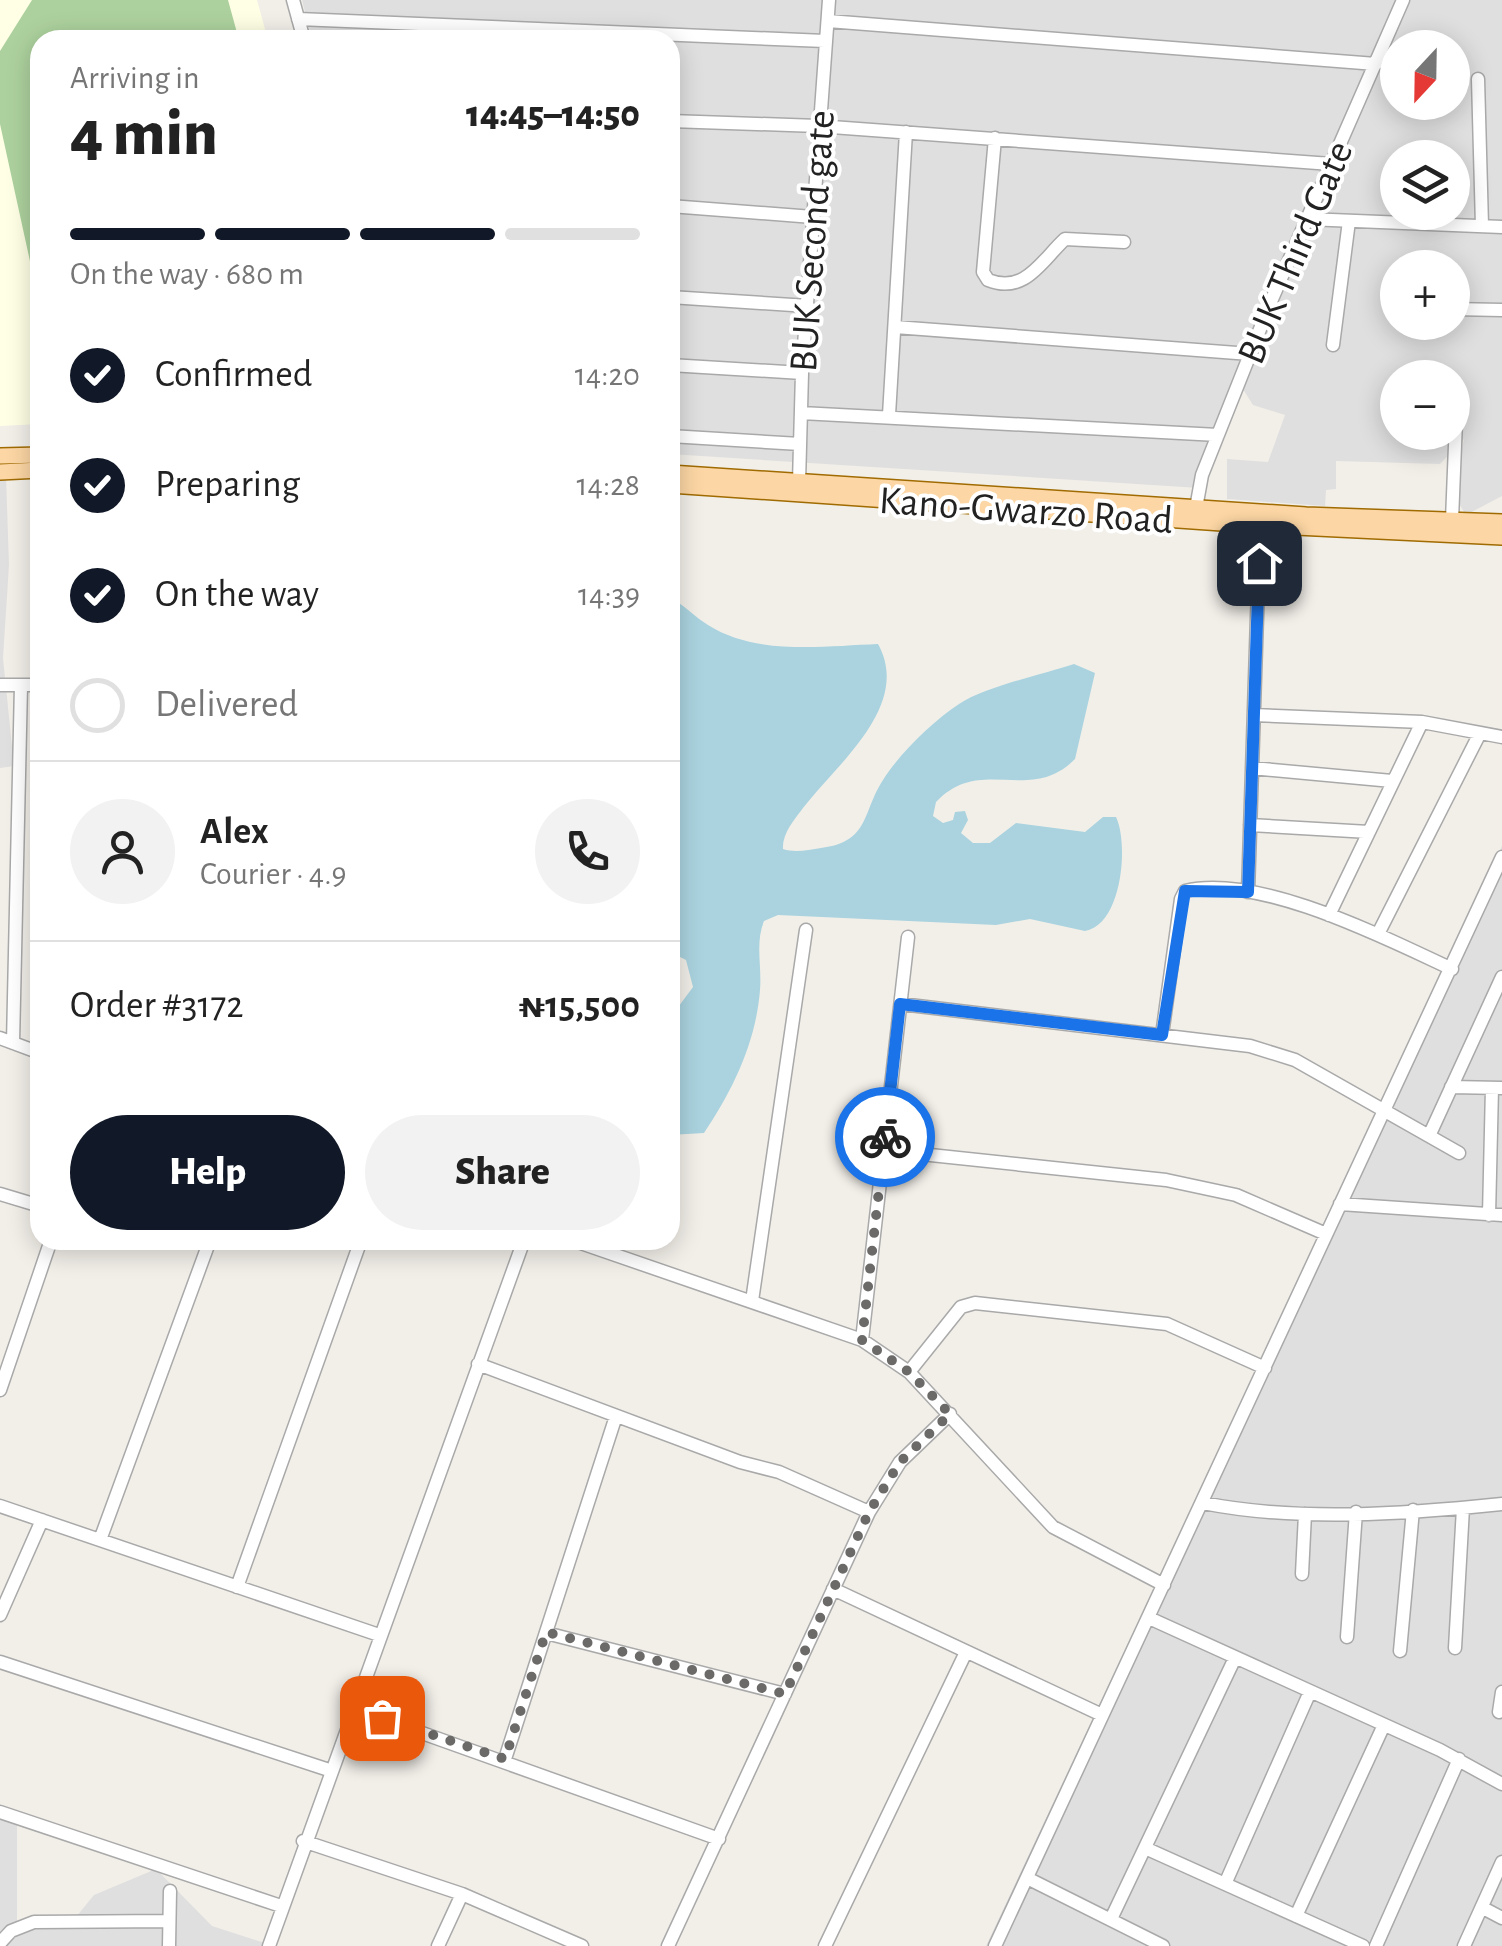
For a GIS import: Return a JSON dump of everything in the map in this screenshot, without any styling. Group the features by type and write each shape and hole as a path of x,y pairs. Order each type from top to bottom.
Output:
{"main road":[{"path":"0,456 30,455"},
{"path":"0,472 30,470"},
{"path":"680,474 1196,508 1383,525 1452,520 1502,522"},
{"name":"Kano-Gwarzo Road","path":"680,486 1260,525 1383,525 1502,537"}],"street":[{"path":"293,0 301,30"},
{"name":"BUK Second gate","path":"800,482 802,373 829,0"},
{"name":"BUK Third Gate","path":"1196,508 1202,475 1250,354 1403,0"},
{"path":"298,19 562,30"},
{"path":"828,22 1376,64"},
{"path":"680,35 825,41"},
{"path":"1478,80 1482,226"},
{"path":"680,120 818,126 1331,164"},
{"path":"889,415 906,132"},
{"path":"995,138 983,272 988,280 1020,283 1065,239 1124,242"},
{"path":"680,207 814,218"},
{"path":"1307,219 1502,228"},
{"path":"1333,345 1349,221"},
{"path":"680,298 808,306"},
{"path":"1470,309 1502,310"},
{"path":"894,327 1250,354"},
{"path":"680,366 802,373"},
{"path":"800,413 1218,435"},
{"path":"680,437 800,444"},
{"path":"1452,520 1455,450"},
{"path":"1248,892 1260,525"},
{"path":"0,685 30,685"},
{"path":"7,1041 21,685"},
{"path":"1254,715 1422,722 1502,738"},
{"path":"1329,916 1422,722"},
{"path":"1378,934 1480,733"},
{"path":"1252,768 1392,781"},
{"path":"1250,825 1369,832"},
{"path":"995,1946 1502,856"},
{"path":"1162,1035 1185,891 1248,892 1378,934 1452,969"},
{"path":"752,1302 806,930"},
{"path":"862,1340 908,937"},
{"path":"1429,1136 1502,977"},
{"path":"900,1004 1250,1046 1295,1060 1459,1153"},
{"path":"1340,1204 1495,1215 1497,1088 1451,1088"},
{"path":"883,1150 1166,1180 1236,1195 1326,1234"},
{"path":"0,1194 30,1203"},
{"path":"0,1390 7,1349 48,1250"},
{"path":"100,1540 206,1250"},
{"path":"238,1586 357,1250"},
{"path":"268,1946 520,1250"},
{"path":"621,1250 862,1340 909,1372 1053,1527 1164,1585"},
{"path":"909,1372 962,1307 976,1304 1166,1324 1265,1368"},
{"path":"478,1364 779,1472 869,1512"},
{"path":"668,1946 869,1512 900,1462 950,1414"},
{"path":"505,1759 616,1416"},
{"path":"1203,1503 1252,1513 1305,1514 1502,1504"},
{"path":"0,1506 379,1635"},
{"path":"1454,1648 1463,1508"},
{"path":"1400,1650 1413,1510"},
{"path":"1347,1637 1356,1512"},
{"path":"1302,1574 1305,1514"},
{"path":"0,1615 42,1520"},
{"path":"833,1589 1102,1716"},
{"path":"1149,1618 1459,1760 1502,1784"},
{"path":"546,1632 785,1694"},
{"path":"825,1946 966,1652"},
{"path":"1112,1919 1234,1660"},
{"path":"0,1662 329,1770"},
{"path":"1499,1712 1502,1692"},
{"path":"1226,1884 1309,1694"},
{"path":"352,1708 505,1759 719,1838"},
{"path":"1296,1916 1383,1727"},
{"path":"1376,1946 1459,1760"},
{"path":"0,1812 280,1906"},
{"path":"303,1841 462,1894 582,1946"},
{"path":"1145,1848 1363,1946"},
{"path":"1464,1946 1502,1862"},
{"path":"1027,1878 1163,1946"},
{"path":"169,1946 170,1891"},
{"path":"438,1946 462,1894"},
{"path":"1483,1908 1502,1918"},
{"path":"0,1943 11,1931 34,1922 169,1920"}],"shaded area":[{"path":"0,0 257,0 265,30 30,30 30,424 0,426"},
{"path":"302,0 1502,0 1502,496 1466,515 1453,494 1462,450 1470,450 1470,360 1380,360 1380,450 1453,450 1440,464 1336,461 1336,489 1326,490 1325,506 1227,499 1227,459 1268,462 1285,415 1253,405 1241,386 1199,488 680,455 680,30 310,30"},
{"path":"6,477 9,565 3,658 14,766 0,768 0,478"},
{"path":"1502,846 1502,1946 986,1946"},
{"path":"0,1820 17,1822 17,1930 67,1928 94,1895 156,1869 212,1926 274,1946 0,1946"}],"green space":[{"path":"32,0 228,0 236,30 30,30 30,261 0,124 0,51"}],"water":[{"path":"680,604 708,625 748,641 791,647 878,644 886,667 886,689 878,711 851,752 792,822 783,843 783,849 788,850 837,845 857,832 876,792 898,759 959,704 999,686 1074,664 1095,673 1075,759 1058,772 1041,778 988,779 953,788 936,802 933,816 943,823 953,820 955,812 965,811 968,820 961,833 973,843 990,843 1016,823 1085,832 1103,817 1116,817 1122,845 1119,882 1107,914 1097,925 1085,931 1030,919 996,925 778,915 764,921 758,1009 741,1065 704,1133 680,1134 680,1005 693,987 686,960 680,957"}],"way so far":[{"path":"382,1718 505,1759 546,1632 785,1694 869,1512 900,1462 950,1414 909,1372 862,1340 885,1137"}],"route":[{"path":"885,1137 900,1004 1162,1035 1180,899 1185,891 1194,888 1248,892 1259,563"}]}
